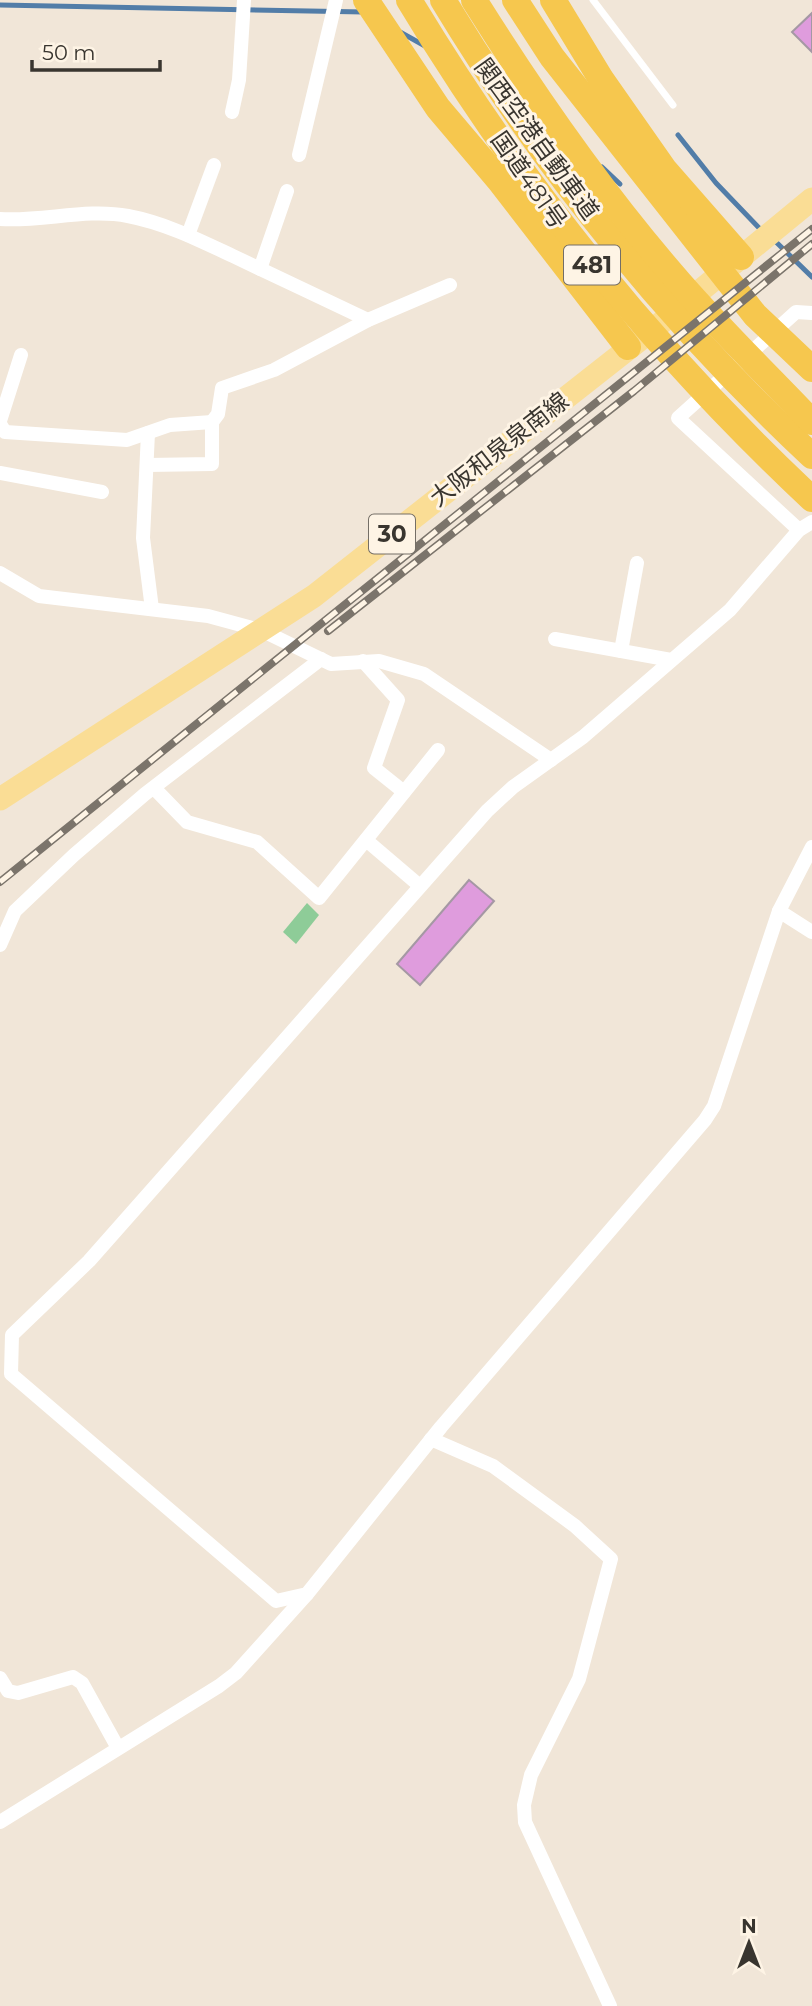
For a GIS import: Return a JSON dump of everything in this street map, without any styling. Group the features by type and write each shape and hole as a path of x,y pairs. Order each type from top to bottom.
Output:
{"highway":[{"name":"481","path":"366,0 438,108 499,180 628,348"},
{"name":"国道481号","path":"409,0 530,184 584,256 721,411 812,499"},
{"name":"関西空港自動車道","path":"443,0 554,169 639,276 719,366 812,456"},
{"name":"関西空港自動車道","path":"474,0 545,111 611,200 679,282 812,422"},
{"path":"515,0 552,57 755,315 812,369"},
{"path":"552,0 601,79 664,169 741,257"}],"main road":[{"name":"大阪和泉泉南線","path":"0,799 314,596 812,200"}],"street":[{"path":"232,111 239,80 244,0"},
{"path":"299,155 336,0"},
{"path":"188,235 214,165"},
{"path":"260,269 287,191"},
{"path":"0,219 29,221 97,214 127,215 188,235 368,320"},
{"path":"147,465 212,464 212,422 218,414 222,388 274,370 368,320 450,285"},
{"path":"307,1594 276,1601 11,1374 12,1335 89,1261 487,811 583,737 730,610 806,526 678,418 796,312 803,310 812,313"},
{"path":"21,355 6,382 1,430 127,440 170,425 212,422"},
{"path":"148,433 144,538 152,610"},
{"path":"0,473 102,492"},
{"path":"621,651 637,563"},
{"path":"0,573 39,596 208,616 263,631 331,664 379,660 425,674 551,760"},
{"path":"555,639 671,660"},
{"path":"0,945 15,911 74,855 154,788 321,659"},
{"path":"363,661 398,700 374,768 404,792"},
{"path":"154,788 187,822 257,842 319,898 438,750"},
{"path":"366,840 421,886"},
{"path":"0,1822 236,1673 307,1594 431,1439 714,1106 779,911 812,847"},
{"path":"779,911 812,933"},
{"path":"431,1439 493,1466 575,1526 611,1559 588,1636 579,1679 531,1775 524,1805 525,1822 610,2006"},
{"path":"0,1678 8,1691 18,1693 73,1678 82,1683 118,1748"}],"lane":[{"path":"593,0 673,105"}],"green space":[{"path":"307,903 319,915 296,944 283,932"}],"building":[{"path":"812,13 812,52 792,32"},
{"path":"469,880 494,901 420,985 397,964"}],"waterway":[{"path":"0,5 364,12"},
{"path":"400,32 425,46"},
{"path":"678,135 716,183 763,232"},
{"path":"602,167 620,184"},
{"path":"774,240 812,277"}],"railway":[{"path":"0,882 812,229"},
{"path":"328,631 634,391 812,244"}]}
